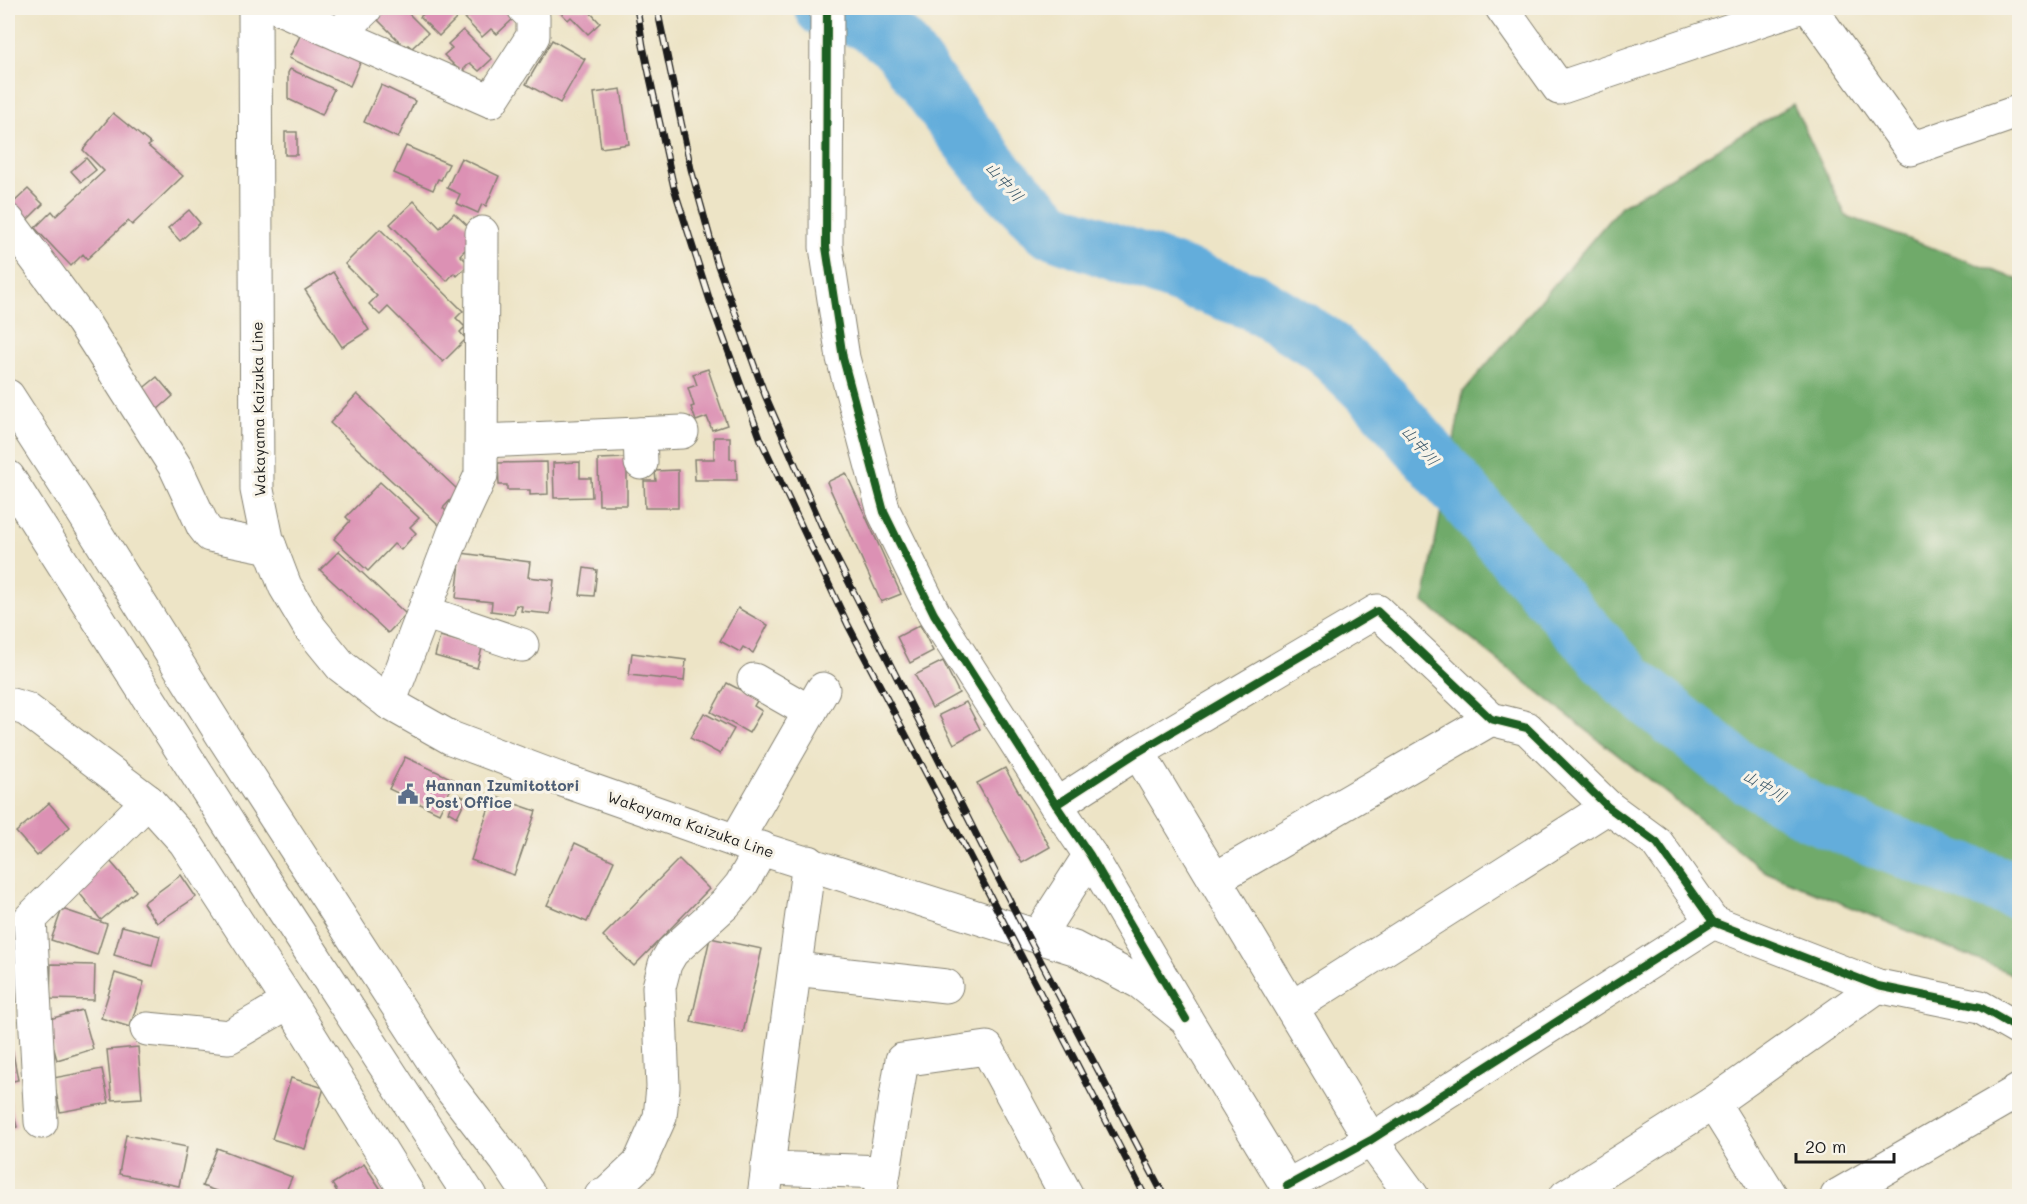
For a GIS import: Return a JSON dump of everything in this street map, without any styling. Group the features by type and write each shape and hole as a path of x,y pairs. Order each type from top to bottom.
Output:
{"main road":[{"name":"Wakayama Kaizuka Line","path":"255,8 257,490 270,547 285,586 310,628 341,666 389,703 451,738 557,778 749,844 1074,948 1141,983 1186,1019 1290,1192"},
{"path":"279,8 491,101 533,36 533,17 524,8"},
{"path":"339,34 366,8"},
{"path":"827,8 826,247 843,358 884,512 934,614 1090,855 1186,1019"},
{"path":"1502,8 1559,88 1796,8"},
{"path":"1810,8 1911,149 2019,111"},
{"path":"8,221 83,322 176,468 203,526 210,535 270,547"},
{"path":"389,703 454,533 481,476 482,232"},
{"path":"8,396 224,738 452,1090 506,1160 530,1197"},
{"path":"482,441 641,449 682,432"},
{"path":"8,477 470,1197"},
{"path":"1056,805 1138,752 1377,611 1491,719 1527,728 1608,807 1657,843 1713,922 1878,986 1980,1007 2019,1030"},
{"path":"424,612 522,645"},
{"path":"601,1197 639,1164 660,1117 663,1087 659,987 664,964 672,952 725,904 741,885 749,844 816,700 754,680"},
{"path":"8,704 26,709 148,801 186,842 289,1002 409,1197"},
{"path":"1215,879 1491,719"},
{"path":"1138,752 1371,1140 1413,1197"},
{"path":"41,1122 21,1020 30,919 148,801"},
{"path":"1293,1007 1608,807"},
{"path":"1038,936 1090,855"},
{"path":"809,862 765,1183 882,1184 902,1060 987,1048 1066,1197"},
{"path":"1290,1192 1713,922"},
{"path":"795,969 946,986"},
{"path":"1566,1197 1713,1102 1878,986"},
{"path":"147,1029 229,1037 289,1002"},
{"path":"1837,1197 2019,1090"},
{"path":"1713,1102 1771,1197"}],"green space":[{"path":"1793,104 1846,216 2019,280 2019,977 1766,872 1424,602 1463,392 1621,206"}],"building":[{"path":"388,8 403,8 428,33 412,48 408,45 405,47 377,19"},
{"path":"430,8 456,8 462,13 439,36 420,17"},
{"path":"477,8 502,8 513,19 497,34 491,29 482,37 465,19"},
{"path":"556,8 593,8 589,11 600,23 588,34 571,17 568,20"},
{"path":"463,30 492,59 479,71 470,63 461,72 444,55 452,48 448,44"},
{"path":"301,34 361,61 350,86 289,58"},
{"path":"552,40 585,59 560,103 526,84"},
{"path":"290,69 334,89 322,115 288,99"},
{"path":"381,85 415,101 398,138 364,122"},
{"path":"621,89 629,144 601,148 594,93"},
{"path":"113,113 151,144 148,146 183,176 132,225 128,221 87,259 83,254 71,266 35,228 52,211 56,216 104,171 83,150"},
{"path":"285,132 297,132 297,155 285,155"},
{"path":"406,146 449,164 433,190 394,173"},
{"path":"86,158 96,170 81,182 71,171"},
{"path":"461,158 499,176 486,206 482,204 478,213 456,203 460,194 447,188"},
{"path":"28,189 43,204 26,221 11,205"},
{"path":"414,201 440,228 454,213 472,230 472,243 460,255 469,264 457,276 454,273 447,281 390,224"},
{"path":"189,210 200,223 180,241 168,228"},
{"path":"380,229 463,311 456,318 465,327 460,332 466,339 443,362 388,307 380,315 369,304 377,296 345,264"},
{"path":"333,272 369,330 342,347 305,290"},
{"path":"708,369 727,425 712,430 707,417 696,421 688,388 697,385 693,374"},
{"path":"157,377 173,396 157,410 141,390"},
{"path":"357,394 459,491 443,508 449,514 439,525 330,423"},
{"path":"714,437 730,437 730,459 736,459 737,480 695,480 694,459 714,459"},
{"path":"627,458 627,505 599,505 598,459"},
{"path":"547,462 548,494 530,495 530,490 507,490 507,485 499,485 498,463"},
{"path":"580,462 580,478 591,478 592,497 554,498 553,463"},
{"path":"678,470 678,508 645,508 644,481 656,481 655,471"},
{"path":"846,473 901,594 881,602 827,482"},
{"path":"380,482 419,518 410,527 416,533 401,550 394,544 368,571 334,539 350,521 346,517"},
{"path":"339,551 406,614 388,633 320,570"},
{"path":"461,553 530,562 528,577 554,580 550,614 521,611 522,606 516,605 514,614 491,611 492,602 456,598"},
{"path":"584,568 597,570 594,596 580,595"},
{"path":"738,608 768,625 753,653 743,647 740,652 720,641"},
{"path":"920,625 933,651 910,663 897,637"},
{"path":"440,636 482,648 477,668 435,656"},
{"path":"632,653 686,660 684,681 629,675"},
{"path":"943,661 959,693 932,708 915,675"},
{"path":"727,683 758,699 754,706 762,711 749,733 711,712"},
{"path":"966,702 980,729 954,744 939,715"},
{"path":"704,713 734,729 720,754 690,738"},
{"path":"405,757 455,780 439,813 389,789"},
{"path":"1005,768 1050,847 1022,863 977,783"},
{"path":"457,794 466,798 457,817 448,812"},
{"path":"493,796 536,811 514,875 471,860"},
{"path":"49,803 70,827 37,856 16,832"},
{"path":"575,843 614,861 587,922 547,905"},
{"path":"679,859 709,889 634,966 603,936"},
{"path":"110,861 136,891 101,920 77,890"},
{"path":"181,875 196,897 157,923 143,903"},
{"path":"62,909 107,924 97,955 51,940"},
{"path":"122,926 160,936 152,966 114,955"},
{"path":"710,938 762,949 743,1033 691,1022"},
{"path":"51,964 95,965 94,1000 50,999"},
{"path":"115,973 144,982 130,1027 101,1018"},
{"path":"82,1010 93,1049 57,1060 46,1020"},
{"path":"138,1047 142,1098 112,1100 107,1050"},
{"path":"12,1048 18,1080 8,1082 8,1049"},
{"path":"102,1069 109,1103 60,1112 53,1078"},
{"path":"291,1078 324,1088 305,1149 272,1139"},
{"path":"8,1094 17,1127 8,1130"},
{"path":"126,1135 187,1147 179,1186 119,1174"},
{"path":"217,1148 292,1177 284,1196 230,1196 202,1186"},
{"path":"364,1164 384,1194 340,1196 332,1184"}],"waterway":[{"name":"山中川","path":"823,8 866,21 900,46 957,124 1002,180 1051,229 1254,302 1323,344 1383,402 1628,681 1735,767 1812,813 1949,867 2020,892"}],"railway":[{"path":"637,8 674,188 710,301 761,440 848,625 1145,1196"},
{"path":"657,8 691,169 717,263 765,395 830,545 1026,933 1164,1196"}],"cycle path":[{"path":"827,8 826,247 843,358 884,512 934,614 1090,855 1186,1019"},
{"path":"1056,805 1138,752 1377,611 1491,719 1527,728 1608,807 1657,843 1713,922"},
{"path":"1287,1186 1371,1140 1713,922 1878,986 1980,1007 2020,1030"}],"place":[{"name":"Hannan Izumitottori Post Office","path":"408,794"}]}
